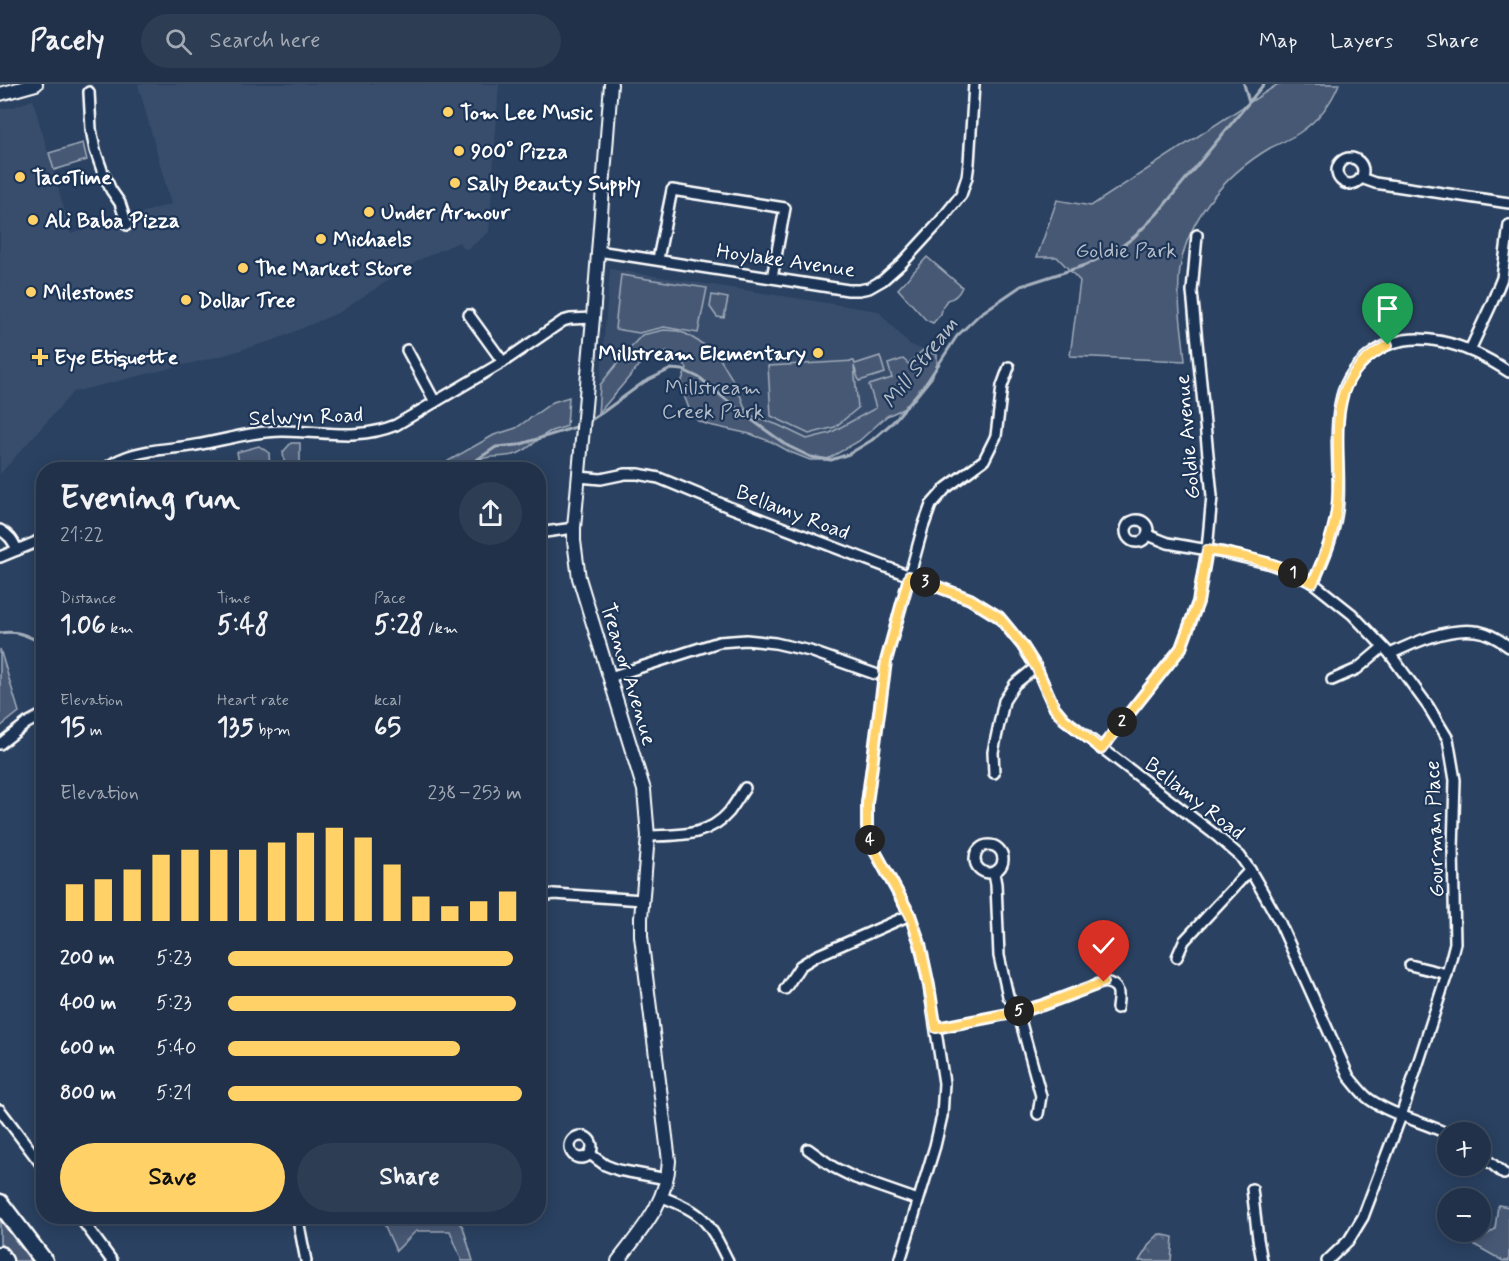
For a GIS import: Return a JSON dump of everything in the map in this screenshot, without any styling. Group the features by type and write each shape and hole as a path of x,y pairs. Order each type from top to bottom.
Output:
{"highway":[{"path":"0,1203 44,1261"},
{"path":"0,1255 4,1261"}],"street":[{"path":"0,94 36,84"},
{"name":"Treanor Avenue","path":"612,84 574,541 579,578 644,790 648,836 641,936 669,1161 662,1197 652,1215 618,1261"},
{"name":"Hoylake Avenue","path":"598,251 848,290 869,288 883,280 902,263 961,195 969,163 974,84"},
{"path":"89,92 91,129 95,150 111,190 120,203 127,225"},
{"path":"1361,178 1375,183 1509,203"},
{"path":"658,259 672,189 785,208 772,278"},
{"path":"1470,350 1502,278 1509,225"},
{"name":"Goldie Avenue","path":"1101,749 1181,648 1198,602 1207,550 1212,496 1192,291 1197,234"},
{"path":"469,315 503,362"},
{"name":"Selwyn Road","path":"115,462 138,454 264,432 352,435 382,431 503,362 562,321 593,318"},
{"path":"1313,583 1327,552 1336,518 1339,410 1351,375 1358,366 1375,351 1388,345 1400,340 1421,338 1437,340 1470,350 1509,372"},
{"path":"407,350 435,402"},
{"path":"900,1261 935,1146 942,1116 944,1083 920,944 910,915 871,844 867,827 867,803 886,661 923,527 932,505 946,488 984,460 996,436 1002,386 1010,367"},
{"name":"Bellamy Road","path":"579,477 601,479 632,474 659,478 970,599 994,613 1022,645 1036,667 1054,707 1064,719 1240,856 1280,923 1349,1077 1367,1098 1401,1116 1437,1128"},
{"path":"546,532 574,528"},
{"path":"0,530 14,541 17,550"},
{"name":"Gourman Place","path":"1148,536 1168,543 1267,563 1313,583 1352,614 1387,651 1428,706 1448,739 1455,780 1453,850 1455,943 1401,1116 1363,1217 1349,1240 1328,1261"},
{"path":"0,557 36,542"},
{"path":"1332,680 1357,669 1387,651 1448,633 1476,631 1499,639 1509,647"},
{"path":"610,677 719,642 746,640 775,643 810,651 874,674"},
{"path":"994,773 993,752 1004,701 1015,684 1036,667"},
{"path":"0,744 36,718"},
{"path":"648,836 704,831 717,824 745,788"},
{"path":"1177,957 1184,941 1250,870"},
{"path":"994,873 999,956 1008,996 1018,1012 1041,1096 1038,1114"},
{"path":"546,896 554,894 643,900"},
{"path":"785,989 800,966 816,956 910,915"},
{"path":"1410,965 1447,974"},
{"path":"936,1028 1018,1012 1104,982 1112,984 1118,990 1117,1008"},
{"path":"0,1110 36,1157"},
{"path":"808,1149 833,1167 855,1178 918,1200"},
{"path":"590,1154 605,1165 618,1170 667,1179"},
{"path":"1491,1163 1504,1174"},
{"path":"1252,1189 1262,1261"},
{"path":"662,1197 687,1207 705,1221 711,1227 728,1261"},
{"path":"85,1224 112,1261"},
{"path":"299,1224 306,1261"}],"shaded area":[{"path":"138,84 499,84 489,232 468,249 463,248 459,242 419,260 340,312 277,339 221,356 73,392 0,474 0,109 33,100 71,234 171,204"},
{"name":"Millstream Elementary","path":"610,269 878,311 909,344 923,350 910,362 913,374 872,411 830,433 807,439 747,413 737,387 716,352 678,331 614,369 600,385"}],"green space":[{"name":"Goldie Park","path":"1278,84 1339,84 1328,105 1312,123 1296,135 1253,159 1237,172 1222,186 1197,220 1188,238 1179,278 1179,309 1185,361 1070,356 1080,281 1057,257 1037,257 1057,200 1091,206"},
{"path":"83,143 87,160 54,170 49,153"},
{"path":"927,257 962,287 956,296 947,300 941,314 933,323 926,320 898,289"},
{"path":"621,275 707,288 698,333 664,327 639,333 615,329"},
{"path":"712,295 728,298 724,318 717,317 710,307"},
{"name":"Millstream Creek Park","path":"664,330 686,334 716,352 737,387 747,413 807,439 830,433 876,408 869,385 892,378 888,364 903,359 911,366 910,362 923,350 937,355 937,364 932,378 905,408 887,416 859,441 826,460 810,460 750,434 698,421 690,411 682,390 682,380 687,368 678,355 668,351 647,356 598,414 600,385 642,335"},
{"path":"880,356 885,373 859,381 854,366 858,408 835,427 809,434 771,416 768,366 854,361 855,364"},
{"path":"569,397 567,426 549,432 523,451 475,462 447,462 494,435 516,428 553,402"},
{"path":"291,443 300,443 300,462 284,462 283,452"},
{"path":"259,446 269,453 270,462 239,462 237,452"},
{"path":"0,649 19,712 0,727"},
{"path":"1498,1205 1509,1207 1509,1261 1503,1261 1473,1244 1491,1242 1491,1232 1495,1229"},
{"path":"0,1220 31,1261 14,1261 0,1243"},
{"path":"384,1224 460,1224 473,1261 462,1261 450,1231 416,1231 396,1251"},
{"path":"1159,1234 1173,1237 1171,1261 1139,1261 1150,1243"}],"waterway":[{"path":"1244,84 1249,102"},
{"name":"Mill Stream","path":"588,422 644,382 671,369 683,370 700,378 741,412 788,446 811,457 831,460 849,454 872,440 893,422 927,382 957,336 980,314 1021,286 1086,265 1118,249 1134,237 1157,214 1264,84"},
{"name":"Mill Stream","path":"474,462 496,447 518,445 579,426"},
{"name":"Mill Stream","path":"0,633 18,633 36,640"}],"place":[{"name":"Tom Lee Music","path":"448,112"},
{"name":"900° Pizza","path":"459,151"},
{"name":"TacoTime","path":"20,177"},
{"name":"Sally Beauty Supply","path":"455,183"},
{"name":"Under Armour","path":"369,212"},
{"name":"Ali Baba Pizza","path":"33,220"},
{"name":"Michaels","path":"321,239"},
{"name":"The Market Store","path":"243,268"},
{"name":"Milestones","path":"31,292"},
{"name":"Dollar Tree","path":"186,300"},
{"name":"Millstream Elementary","path":"818,353"},
{"name":"Eye Etiquette","path":"40,357"}],"route":[{"path":"1104,982 1018,1012 936,1028 920,944 910,915 871,844 867,827 867,803 886,661 909,576 970,599 999,617 1022,645 1036,667 1054,707 1064,719 1101,749 1181,648 1198,602 1207,550 1267,563 1313,583 1327,552 1336,518 1338,427 1342,396 1351,375 1358,366 1375,351 1388,345"}]}
